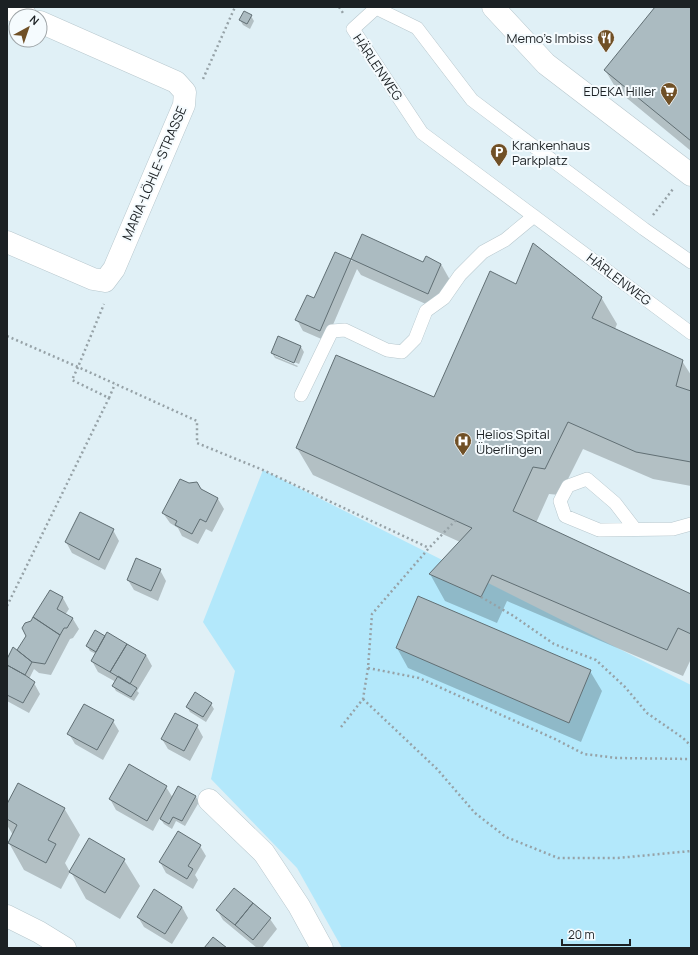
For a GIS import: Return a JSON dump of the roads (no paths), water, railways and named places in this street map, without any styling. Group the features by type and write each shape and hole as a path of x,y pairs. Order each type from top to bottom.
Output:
{"street":[{"path":"493,7 546,64 691,175"},
{"name":"MARIA-LÖHLE-STRASSE","path":"7,242 93,279 105,280 114,269 184,105 185,92 176,82 48,26"},
{"path":"210,800 264,853 299,906 322,948"},
{"path":"7,916 39,932 65,948"}],"lane":[{"name":"HÄRLENWEG","path":"691,262 644,229 472,100 417,28 376,8 353,29 422,133 691,333"},
{"path":"301,395 332,332 345,330 387,350 402,352 415,339 426,311 444,298 460,275 483,252 505,240 534,216"},
{"path":"635,530 615,503 587,480 568,486 560,501 565,516 599,530 635,530 673,529 691,524"}],"place":[{"name":"Memo's Imbiss","path":"606,53"},
{"name":"EDEKA Hiller","path":"669,106"},
{"name":"Krankenhaus Parkplatz","path":"499,167"},
{"name":"Helios Spital Überlingen","path":"463,456"}]}
